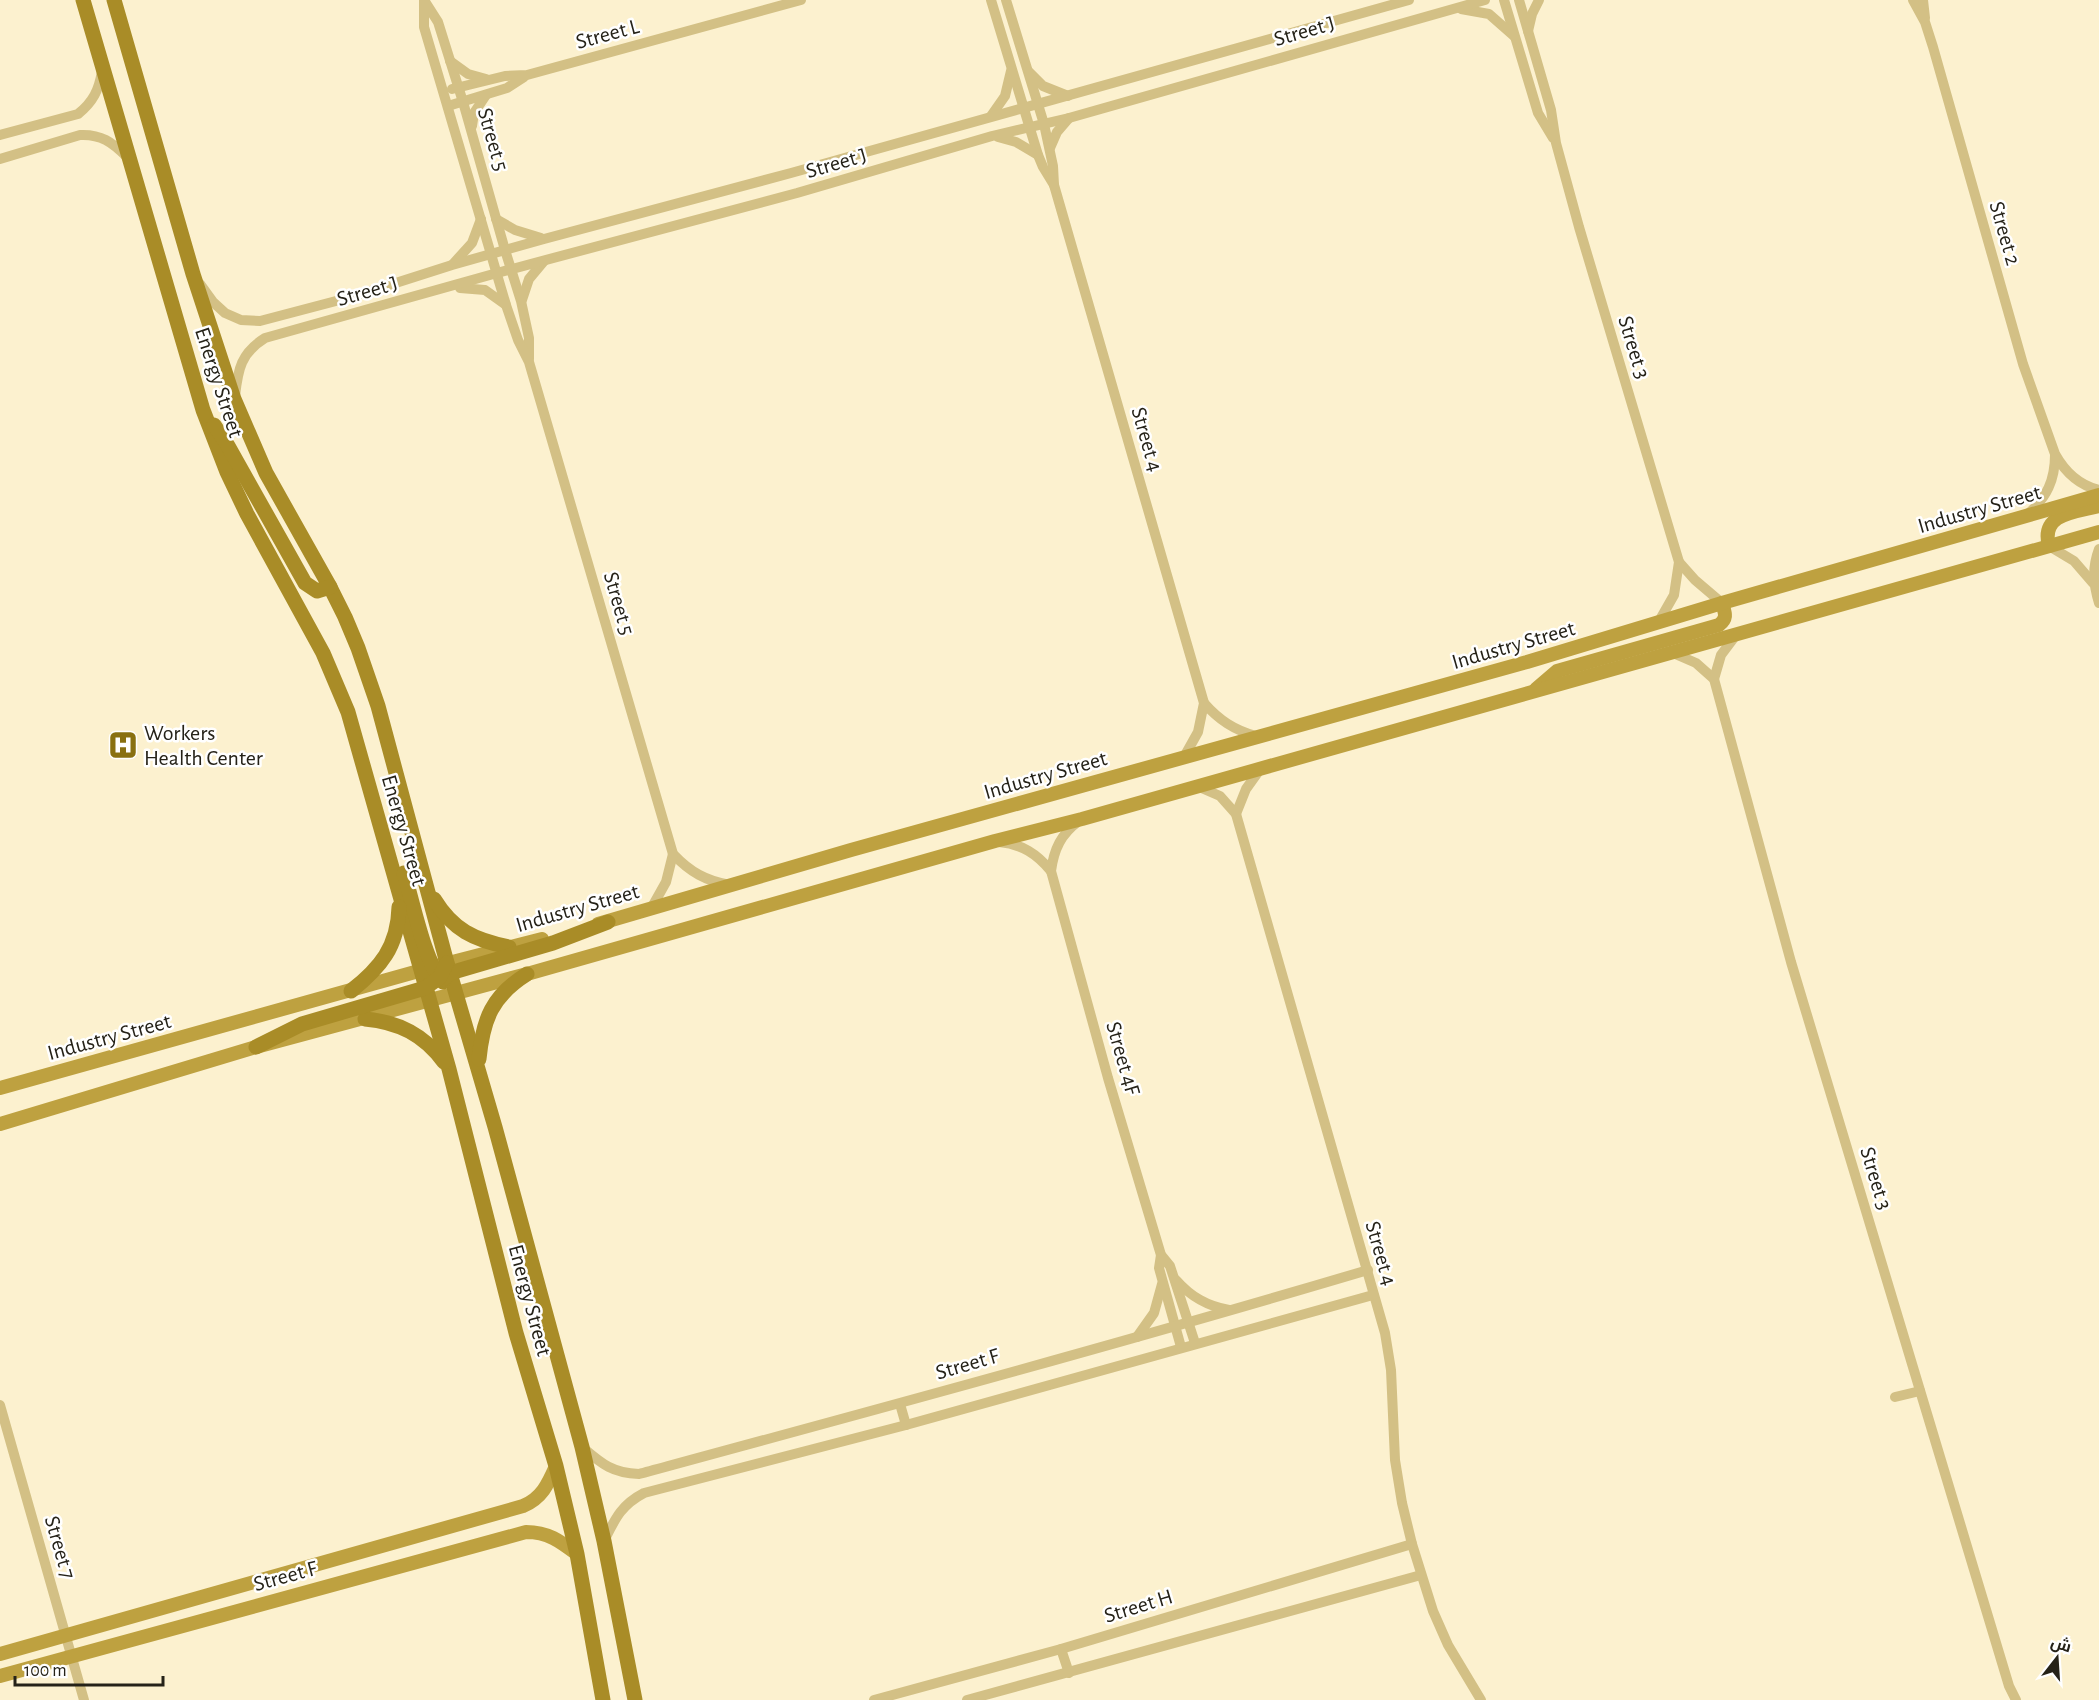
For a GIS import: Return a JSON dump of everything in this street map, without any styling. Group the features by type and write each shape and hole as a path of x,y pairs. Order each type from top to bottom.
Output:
{"main road":[{"name":"Energy Street","path":"83,0 203,411 223,463 248,514 337,683 348,712 399,892 478,1068 582,1447 604,1540 635,1700"},
{"path":"106,0 128,52"},
{"name":"Energy Street","path":"114,0 193,274 234,399 266,473 330,587 358,648 378,706 427,887 448,1069 516,1333 556,1466 576,1554 603,1700"},
{"path":"203,411 228,446 305,583 317,591 330,587"},
{"path":"379,818 400,857 438,982 475,1084 495,1127"},
{"path":"427,887 445,915 459,929 474,938 509,947"},
{"path":"351,991 380,965 390,949 397,931 399,892"},
{"path":"256,1047 302,1024 438,982 608,922"},
{"path":"478,1068 484,1024 491,1009 513,983 527,974"},
{"path":"365,1019 399,1025 414,1033 438,1055 448,1069"}],"street":[{"name":"Street L","path":"443,90 490,79 527,75 801,0"},
{"name":"Street 4","path":"992,0 1038,155 1054,185"},
{"name":"Street 4","path":"1006,0 1044,124 1050,148 1054,185 1204,703 1227,725 1256,736"},
{"name":"Street J","path":"193,274 213,302 225,313 241,320 260,321 355,296 544,239 791,173 1409,0"},
{"name":"Street J","path":"234,399 244,357 252,346 265,339 511,269 797,194 992,136 1069,118 1485,0"},
{"name":"Street 3","path":"1504,0 1538,113 1556,143"},
{"name":"Street 3","path":"1519,0 1551,110 1556,143 1582,238 1679,562 1695,580 1722,603"},
{"path":"1528,32 1532,14 1539,0"},
{"name":"Street 2","path":"1913,0 1925,22"},
{"name":"Street 2","path":"1923,0 1925,22 2023,364 2055,454 2062,467 2072,477 2084,485 2099,490"},
{"name":"Street 5","path":"424,1 438,22 464,102 521,301 529,338 529,362"},
{"name":"Street 5","path":"424,1 424,27 506,305 518,340 529,362 673,854"},
{"path":"1454,9 1490,14 1516,38"},
{"path":"450,60 468,74 490,79"},
{"path":"0,135 78,114 87,106 99,88 103,68"},
{"path":"990,116 1005,96 1011,68"},
{"path":"1026,68 1032,77 1043,86 1068,96"},
{"name":"Street L","path":"448,106 507,88 527,75"},
{"path":"472,135 474,113 486,94"},
{"path":"1050,148 1057,132 1069,118"},
{"path":"0,159 80,135 93,135 106,139 130,160"},
{"path":"992,136 1016,142 1038,155"},
{"path":"791,173 797,194"},
{"path":"655,209 660,229"},
{"path":"452,265 472,243 481,219"},
{"path":"496,219 515,230 544,239"},
{"path":"521,301 529,279 544,261"},
{"path":"451,287 485,290 506,305"},
{"path":"355,296 361,313"},
{"name":"Street 2","path":"2024,516 2044,498 2051,485 2055,470 2055,454"},
{"name":"Industry Street","path":"0,1124 256,1047 365,1019 509,947 608,922 652,907 1256,736 1516,666 1722,603 2099,495"},
{"path":"2093,583 2074,561 2049,546 2048,532 2054,520 2099,506"},
{"name":"Industry Street","path":"0,1088 351,991 527,974 2099,532"},
{"path":"2099,549 2093,583 2099,603"},
{"name":"Street 3","path":"1658,624 1674,595 1679,562"},
{"path":"1532,692 1557,671 1719,625 1724,621 1726,615 1722,603"},
{"path":"1673,653 1696,663 1714,679 1721,655 1736,635"},
{"name":"Street 3","path":"1714,679 1791,962 2009,1686 2011,1700"},
{"name":"Street 4","path":"1184,757 1198,732 1204,703"},
{"path":"1197,786 1220,796 1236,814 1246,789 1261,768"},
{"name":"Street 4","path":"1236,814 1385,1333 1391,1370 1395,1460 1412,1544 1433,1611 1448,1645 1481,1700"},
{"name":"Street 4F","path":"1082,819 1059,841 1053,855 1051,871 1108,1078 1161,1256 1170,1266 1168,1279 1175,1326 1181,1347"},
{"path":"995,842 1012,843 1027,849 1041,859 1051,871"},
{"path":"673,854 699,876 731,885"},
{"path":"652,907 666,882 673,854"},
{"name":"Street F","path":"582,1447 609,1469 625,1474 639,1474 1136,1338 1368,1270"},
{"path":"1136,1338 1154,1312 1168,1279 1215,1308 1232,1311"},
{"name":"Street 4F","path":"1168,1279 1195,1343"},
{"name":"Street F","path":"604,1540 621,1510 630,1500 644,1493 906,1425 1373,1295"},
{"path":"1896,1398 1920,1391"},
{"path":"900,1404 906,1425"},
{"name":"Street 7","path":"0,1405 84,1700"},
{"name":"Street F","path":"0,1654 523,1506 534,1502 543,1492 556,1466"},
{"name":"Street F","path":"0,1676 526,1532 551,1535 576,1554"},
{"name":"Street H","path":"874,1700 1061,1648 1412,1544"},
{"name":"Street H","path":"967,1700 1421,1575"},
{"path":"1061,1648 1069,1673"},
{"name":"Street 3","path":"2009,1686 2016,1700"}],"shaded area":[{"path":"0,0 2099,0 2099,1700 0,1700"}],"place":[{"name":"Workers Health Center","path":"123,745"}]}
